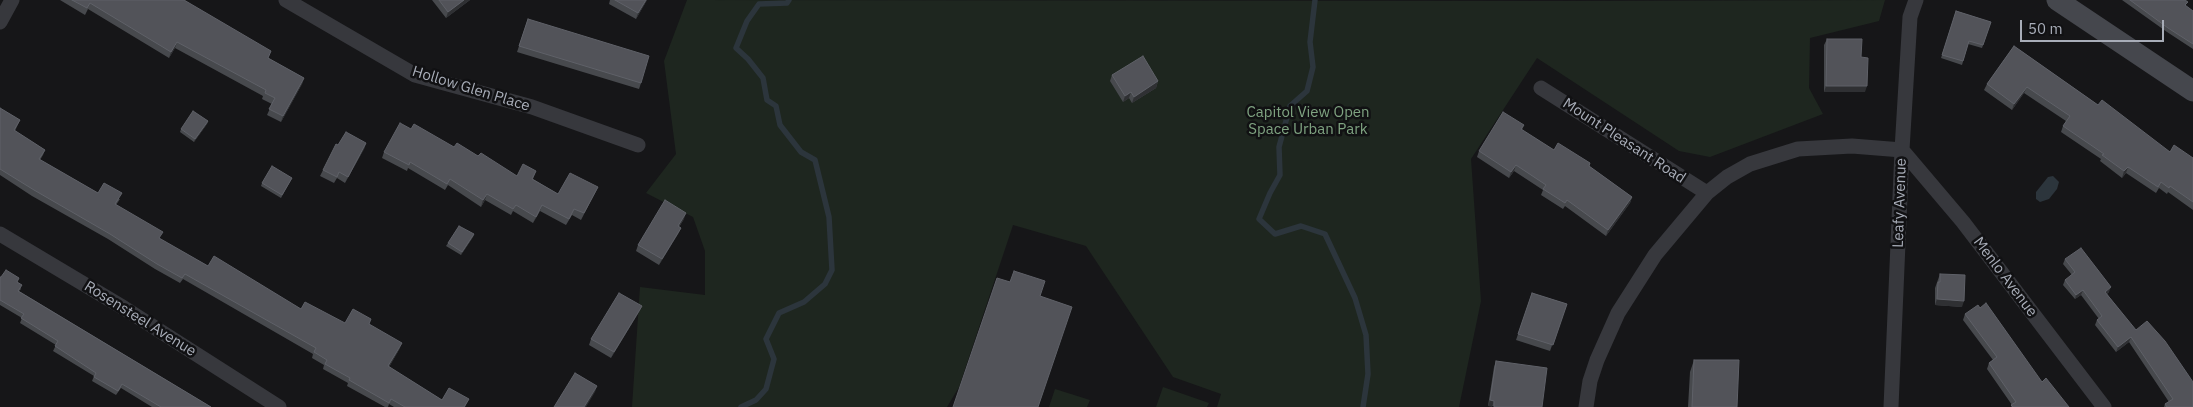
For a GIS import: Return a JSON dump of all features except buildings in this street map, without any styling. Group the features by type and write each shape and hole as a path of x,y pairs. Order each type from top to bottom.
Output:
{"main road":[{"path":"2057,0 2193,91"}],"street":[{"path":"0,22 12,0"},
{"name":"Hollow Glen Place","path":"286,0 415,75 532,107 638,145"},
{"name":"Leafy Avenue","path":"1891,407 1902,150 1910,17 1916,0"},
{"name":"Mount Pleasant Road","path":"1541,88 1707,193"},
{"path":"1586,407 1590,381 1597,360 1618,313 1656,255 1707,193 1727,177 1750,164 1798,150 1852,146 1902,150"},
{"name":"Menlo Avenue","path":"1902,150 1963,222 2104,407"},
{"name":"Rosensteel Avenue","path":"0,234 124,308 279,407"}],"green space":[{"name":"Capitol View Open Space Urban Park","path":"687,0 1885,0 1879,21 1810,38 1809,88 1823,114 1710,157 1679,151 1537,58 1471,159 1481,301 1459,407 1217,407 1221,394 1173,377 1086,246 1013,225 959,387 947,407 632,407 640,287 705,295 705,251 693,217 646,193 676,154 664,61"},
{"path":"1163,387 1209,403 1207,407 1156,407"},
{"path":"1055,389 1090,400 1087,407 1049,407"}],"shaded area":[{"path":"2053,176 2059,182 2057,189 2049,199 2040,202 2036,199 2036,192 2048,177"}],"waterway":[{"path":"741,407 756,400 766,389 774,359 766,339 779,313 804,302 825,284 832,270 829,217 815,160 801,152 780,125 776,106 767,100 763,78 748,59 736,48 747,21 759,4 787,3 789,0"},
{"path":"1315,0 1310,42 1313,67 1307,91 1290,106 1279,147 1280,175 1259,219 1275,234 1301,226 1325,234 1355,298 1366,335 1368,374 1363,407"}]}
